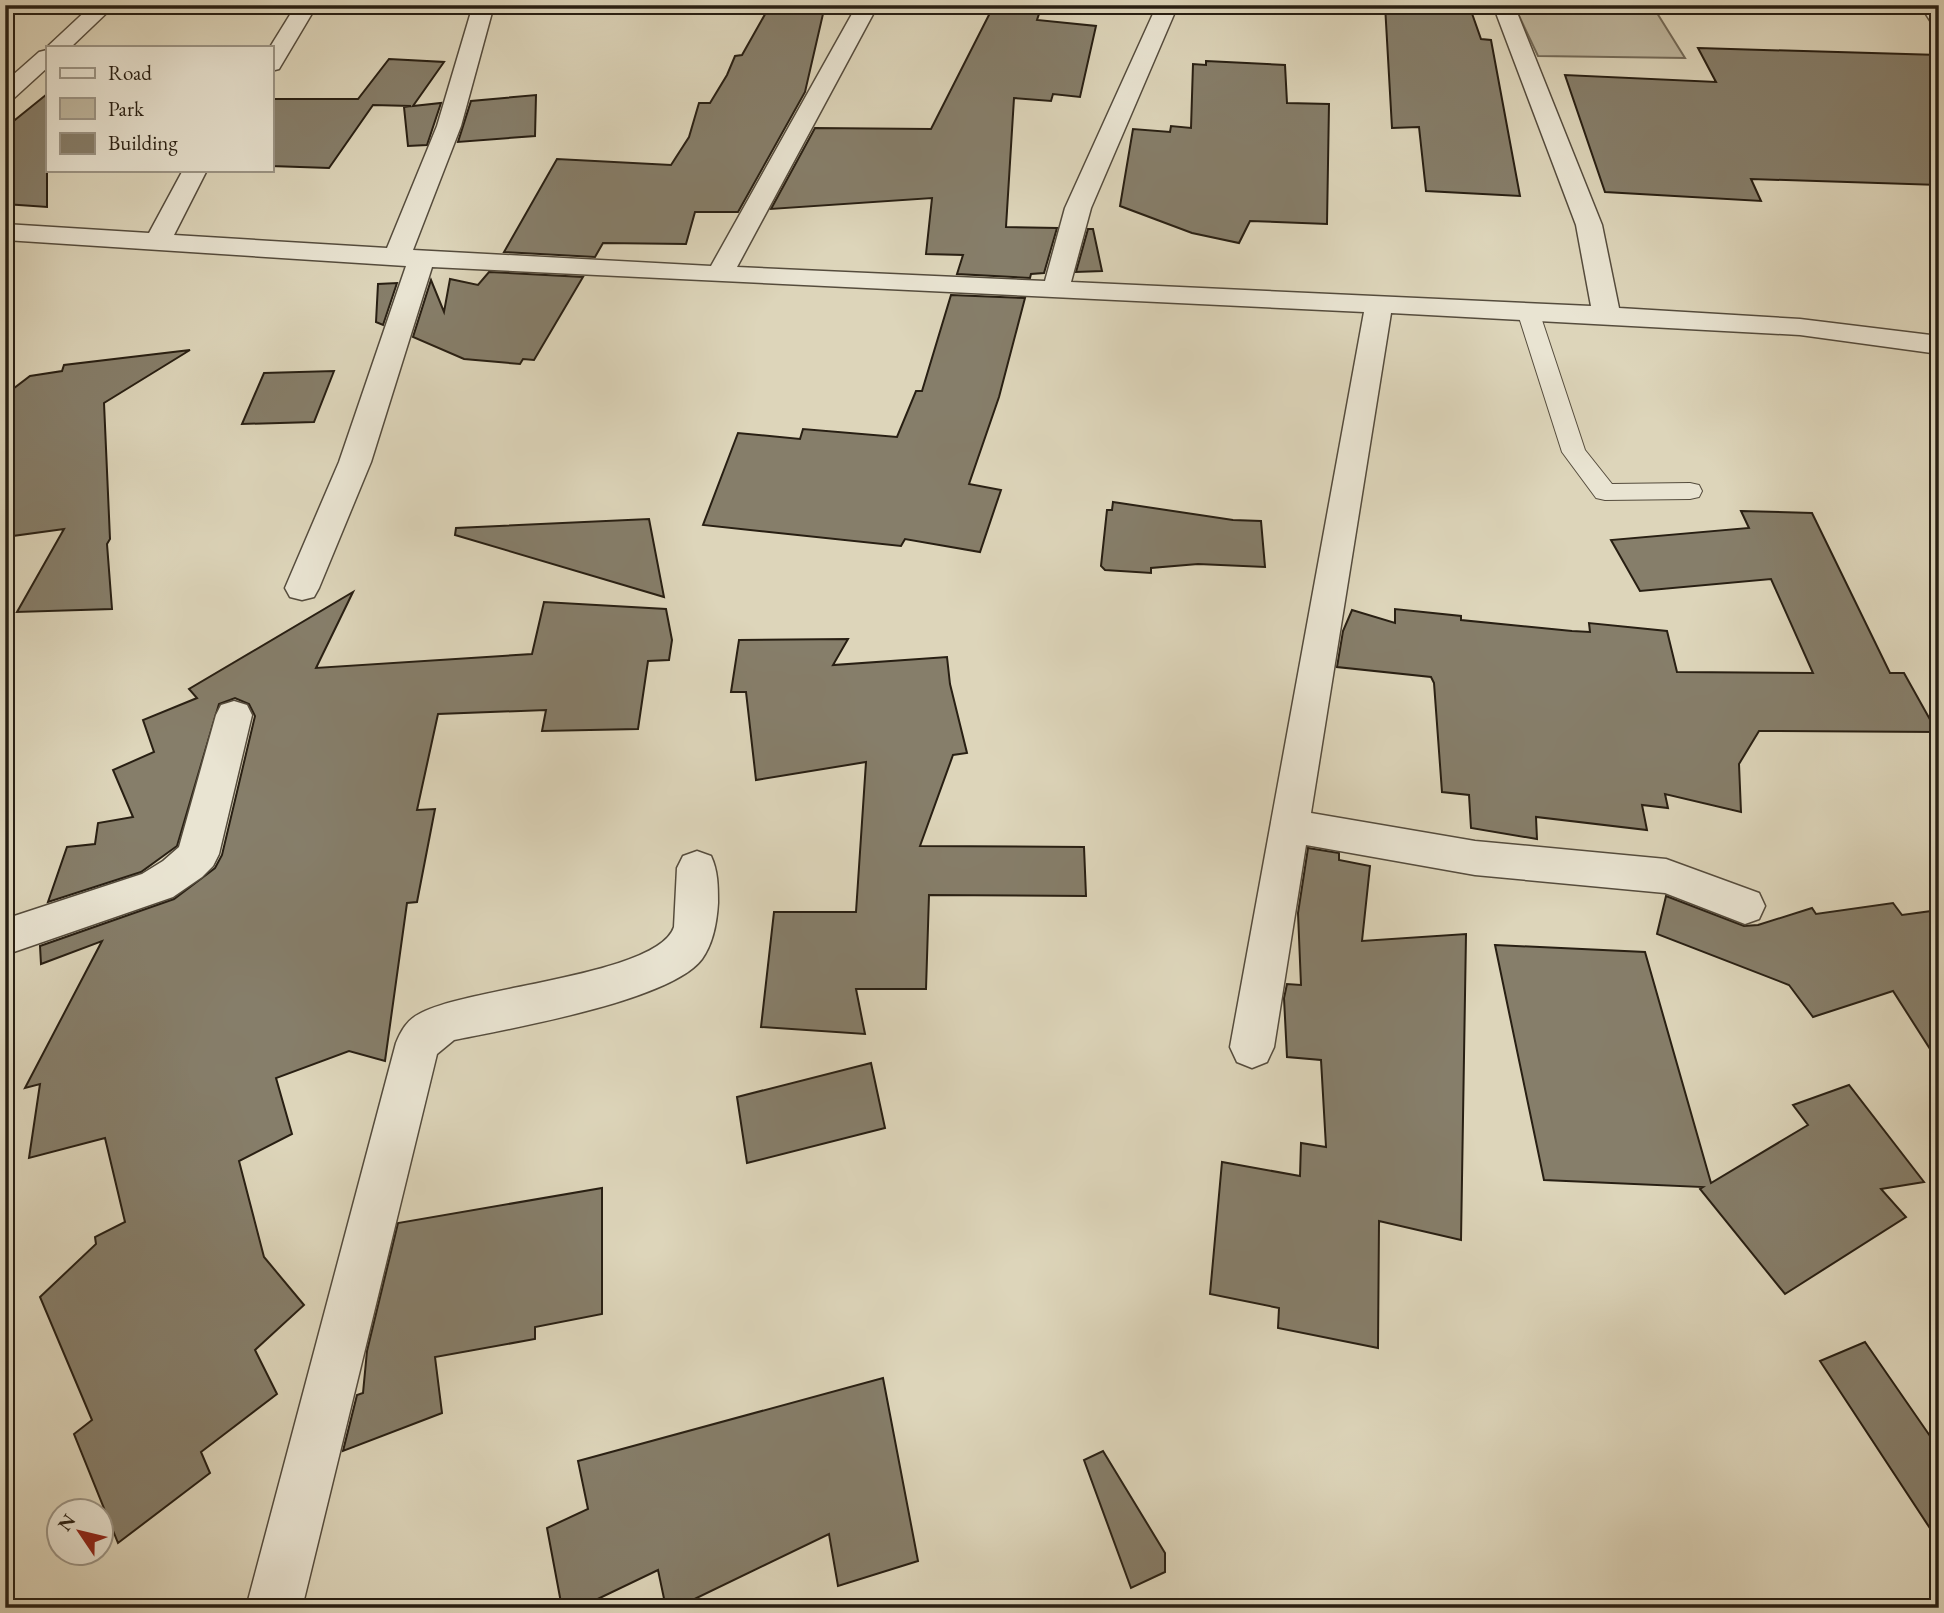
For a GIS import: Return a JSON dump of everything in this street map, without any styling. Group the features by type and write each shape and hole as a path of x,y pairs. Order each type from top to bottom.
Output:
{"street":[{"path":"59,46 105,5"},
{"path":"273,61 307,5"},
{"path":"302,587 355,463 409,257 484,5"},
{"path":"720,273 868,5"},
{"path":"1056,289 1078,208 1168,5"},
{"path":"1503,5 1588,225 1607,316"},
{"path":"1930,5 1939,17"},
{"path":"5,62 41,62"},
{"path":"5,94 41,62"},
{"path":"158,241 194,172"},
{"path":"5,232 409,257 1528,311 1800,327 1939,345"},
{"path":"1252,1046 1379,304"},
{"path":"5,937 152,888 169,881 183,870 199,854 234,715"},
{"path":"1289,826 1475,859 1666,876 1745,906"},
{"path":"274,1608 418,1043 432,1030 451,1021 631,980 677,958 697,925 697,868"}],"lane":[{"path":"1528,311 1574,452 1605,492 1690,491"}],"green space":[{"path":"1514,5 1652,5 1685,58 1538,56"}],"building":[{"path":"994,5 1042,5 1037,20 1096,26 1080,97 1053,94 1051,101 1014,98 1006,227 1057,228 1044,273 1031,274 1030,278 957,274 963,255 926,254 932,198 771,209 815,128 931,129"},
{"path":"1385,5 1469,5 1481,39 1491,40 1520,196 1426,191 1419,127 1392,128"},
{"path":"768,9 823,14 805,92 738,212 695,212 686,244 603,243 595,257 504,252 557,159 671,165 689,137 699,103 710,103 735,56 742,55"},
{"path":"1698,48 1939,55 1939,185 1751,179 1761,201 1605,192 1565,75 1716,82"},
{"path":"389,59 444,62 413,106 441,103 427,145 408,146 404,107 411,106 373,105 329,168 273,166 273,99 358,99"},
{"path":"1206,61 1285,65 1287,103 1329,104 1327,224 1250,221 1239,243 1192,233 1120,206 1133,129 1170,132 1171,126 1191,128 1193,64 1206,65"},
{"path":"46,95 47,207 5,204 5,128"},
{"path":"536,95 535,136 458,142 471,101"},
{"path":"1088,229 1093,229 1102,271 1076,272"},
{"path":"489,272 583,277 534,360 523,359 520,364 464,359 413,337 431,280 444,312 450,279 478,285"},
{"path":"397,283 383,325 376,322 378,284"},
{"path":"951,295 1025,298 999,397 969,484 1001,490 980,552 905,539 901,546 703,525 738,433 800,439 803,429 897,437 916,391 922,391"},
{"path":"190,350 104,403 110,539 107,544 112,609 17,612 64,529 5,537 5,395 30,376 62,371 64,365"},
{"path":"334,371 314,422 242,424 264,373"},
{"path":"1113,502 1233,520 1261,521 1265,567 1198,564 1151,568 1151,573 1105,570 1101,566 1107,510 1112,510"},
{"path":"1741,511 1812,513 1890,673 1904,673 1937,732 1759,731 1739,764 1741,812 1665,794 1668,808 1642,805 1647,830 1536,817 1537,839 1471,828 1469,795 1442,792 1434,683 1431,677 1337,667 1343,631 1352,610 1395,623 1395,609 1461,616 1461,620 1572,631 1590,632 1589,623 1667,631 1677,672 1813,673 1771,579 1640,591 1611,540 1749,528"},
{"path":"649,519 664,597 455,535 456,528"},
{"path":"353,592 316,668 532,654 544,602 666,609 672,640 669,660 648,661 638,729 542,731 546,710 438,714 417,810 435,809 417,902 407,903 385,1061 349,1051 276,1078 292,1134 239,1161 264,1257 304,1305 255,1350 277,1394 201,1452 210,1473 118,1543 116,1498 100,1498 74,1434 92,1420 40,1297 96,1244 95,1237 125,1222 105,1138 29,1158 40,1084 25,1088 102,941 41,964 40,946 174,899 215,868 222,855 255,716 249,704 235,698 219,704 177,846 141,872 48,902 67,847 95,844 98,823 133,817 113,770 154,752 143,720 197,698 189,689"},
{"path":"848,639 833,665 947,657 950,684 967,753 953,755 920,846 1084,847 1086,896 929,895 926,989 856,989 865,1034 761,1027 774,912 856,912 866,762 756,780 746,692 731,692 739,640"},
{"path":"1308,848 1339,853 1339,860 1370,866 1362,941 1466,934 1461,1240 1379,1221 1378,1348 1278,1328 1279,1308 1210,1294 1222,1162 1300,1176 1301,1143 1326,1147 1321,1060 1287,1057 1284,998 1287,984 1301,985 1298,913"},
{"path":"1666,896 1744,926 1758,925 1812,908 1816,914 1893,903 1902,915 1939,910 1939,1063 1893,991 1813,1017 1789,985 1657,934"},
{"path":"1495,945 1645,952 1711,1183 1808,1125 1793,1105 1849,1085 1924,1182 1881,1189 1906,1217 1785,1294 1700,1189 1703,1187 1544,1180"},
{"path":"871,1063 885,1128 747,1163 737,1097"},
{"path":"602,1188 602,1314 535,1327 535,1339 435,1357 442,1413 343,1451 357,1395 363,1393 367,1351 398,1223"},
{"path":"1865,1342 1939,1449 1939,1542 1820,1361"},
{"path":"883,1378 918,1561 838,1586 829,1534 676,1608 666,1608 658,1570 579,1608 562,1608 547,1528 588,1509 578,1461"},
{"path":"1103,1451 1165,1553 1165,1572 1131,1588 1084,1460"}]}
